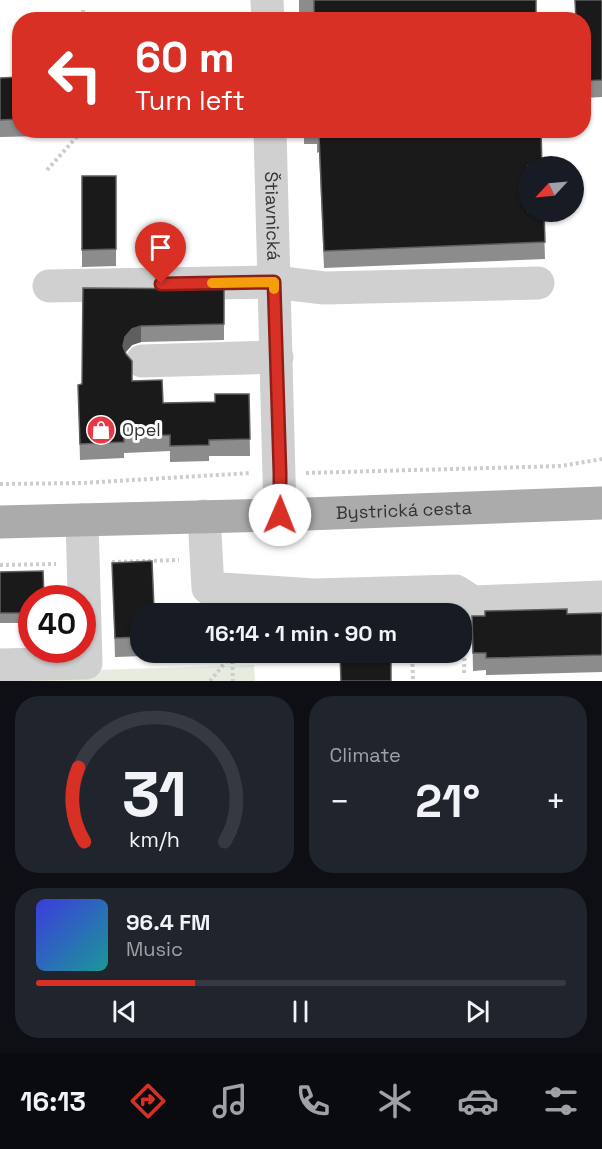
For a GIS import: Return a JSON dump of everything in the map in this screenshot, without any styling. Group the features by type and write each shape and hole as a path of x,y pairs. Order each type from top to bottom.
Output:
{"main road":[{"name":"Bystrická cesta","path":"0,522 280,515 602,503"}],"street":[{"name":"Štiavnická","path":"270,138 280,515"},
{"path":"49,286 274,282 324,288 538,283"},
{"path":"142,361 277,357"},
{"path":"204,516 208,588 314,595 456,591 473,602 602,597"},
{"path":"0,665 86,663 82,520"}],"path":[{"path":"46,170 76,138"},
{"path":"210,681 225,663"},
{"path":"233,663 233,681"},
{"path":"412,663 413,681"}],"shaded area":[{"path":"254,665 255,681 0,681 0,673"}],"building":[{"path":"314,0 536,0 536,12 314,12"},
{"path":"575,0 602,0 602,80 591,81 591,12 576,12"},
{"path":"12,77 12,119 0,120 0,78"},
{"path":"319,138 541,138 542,156 518,156 518,222 544,222 545,242 324,251"},
{"path":"82,176 116,176 116,249 82,250"},
{"path":"83,288 224,289 224,324 141,326 132,329 125,337 123,346 132,361 132,381 162,380 163,403 215,402 215,394 249,394 250,439 209,440 209,445 170,446 170,435 124,437 124,442 80,444 78,385 82,384"},
{"path":"152,561 154,603 130,603 130,637 115,638 112,563"},
{"path":"43,571 44,585 18,585 18,613 0,613 0,572"},
{"path":"567,609 567,614 602,613 602,655 486,658 486,653 473,653 472,616 485,616 485,611"},
{"path":"340,663 391,663 391,681 341,681"}],"slow traffic":[{"path":"212,283 274,282 274,289"}],"place":[{"name":"Opel","path":"101,430"}],"route":[{"path":"161,284 274,282 280,515"}]}
